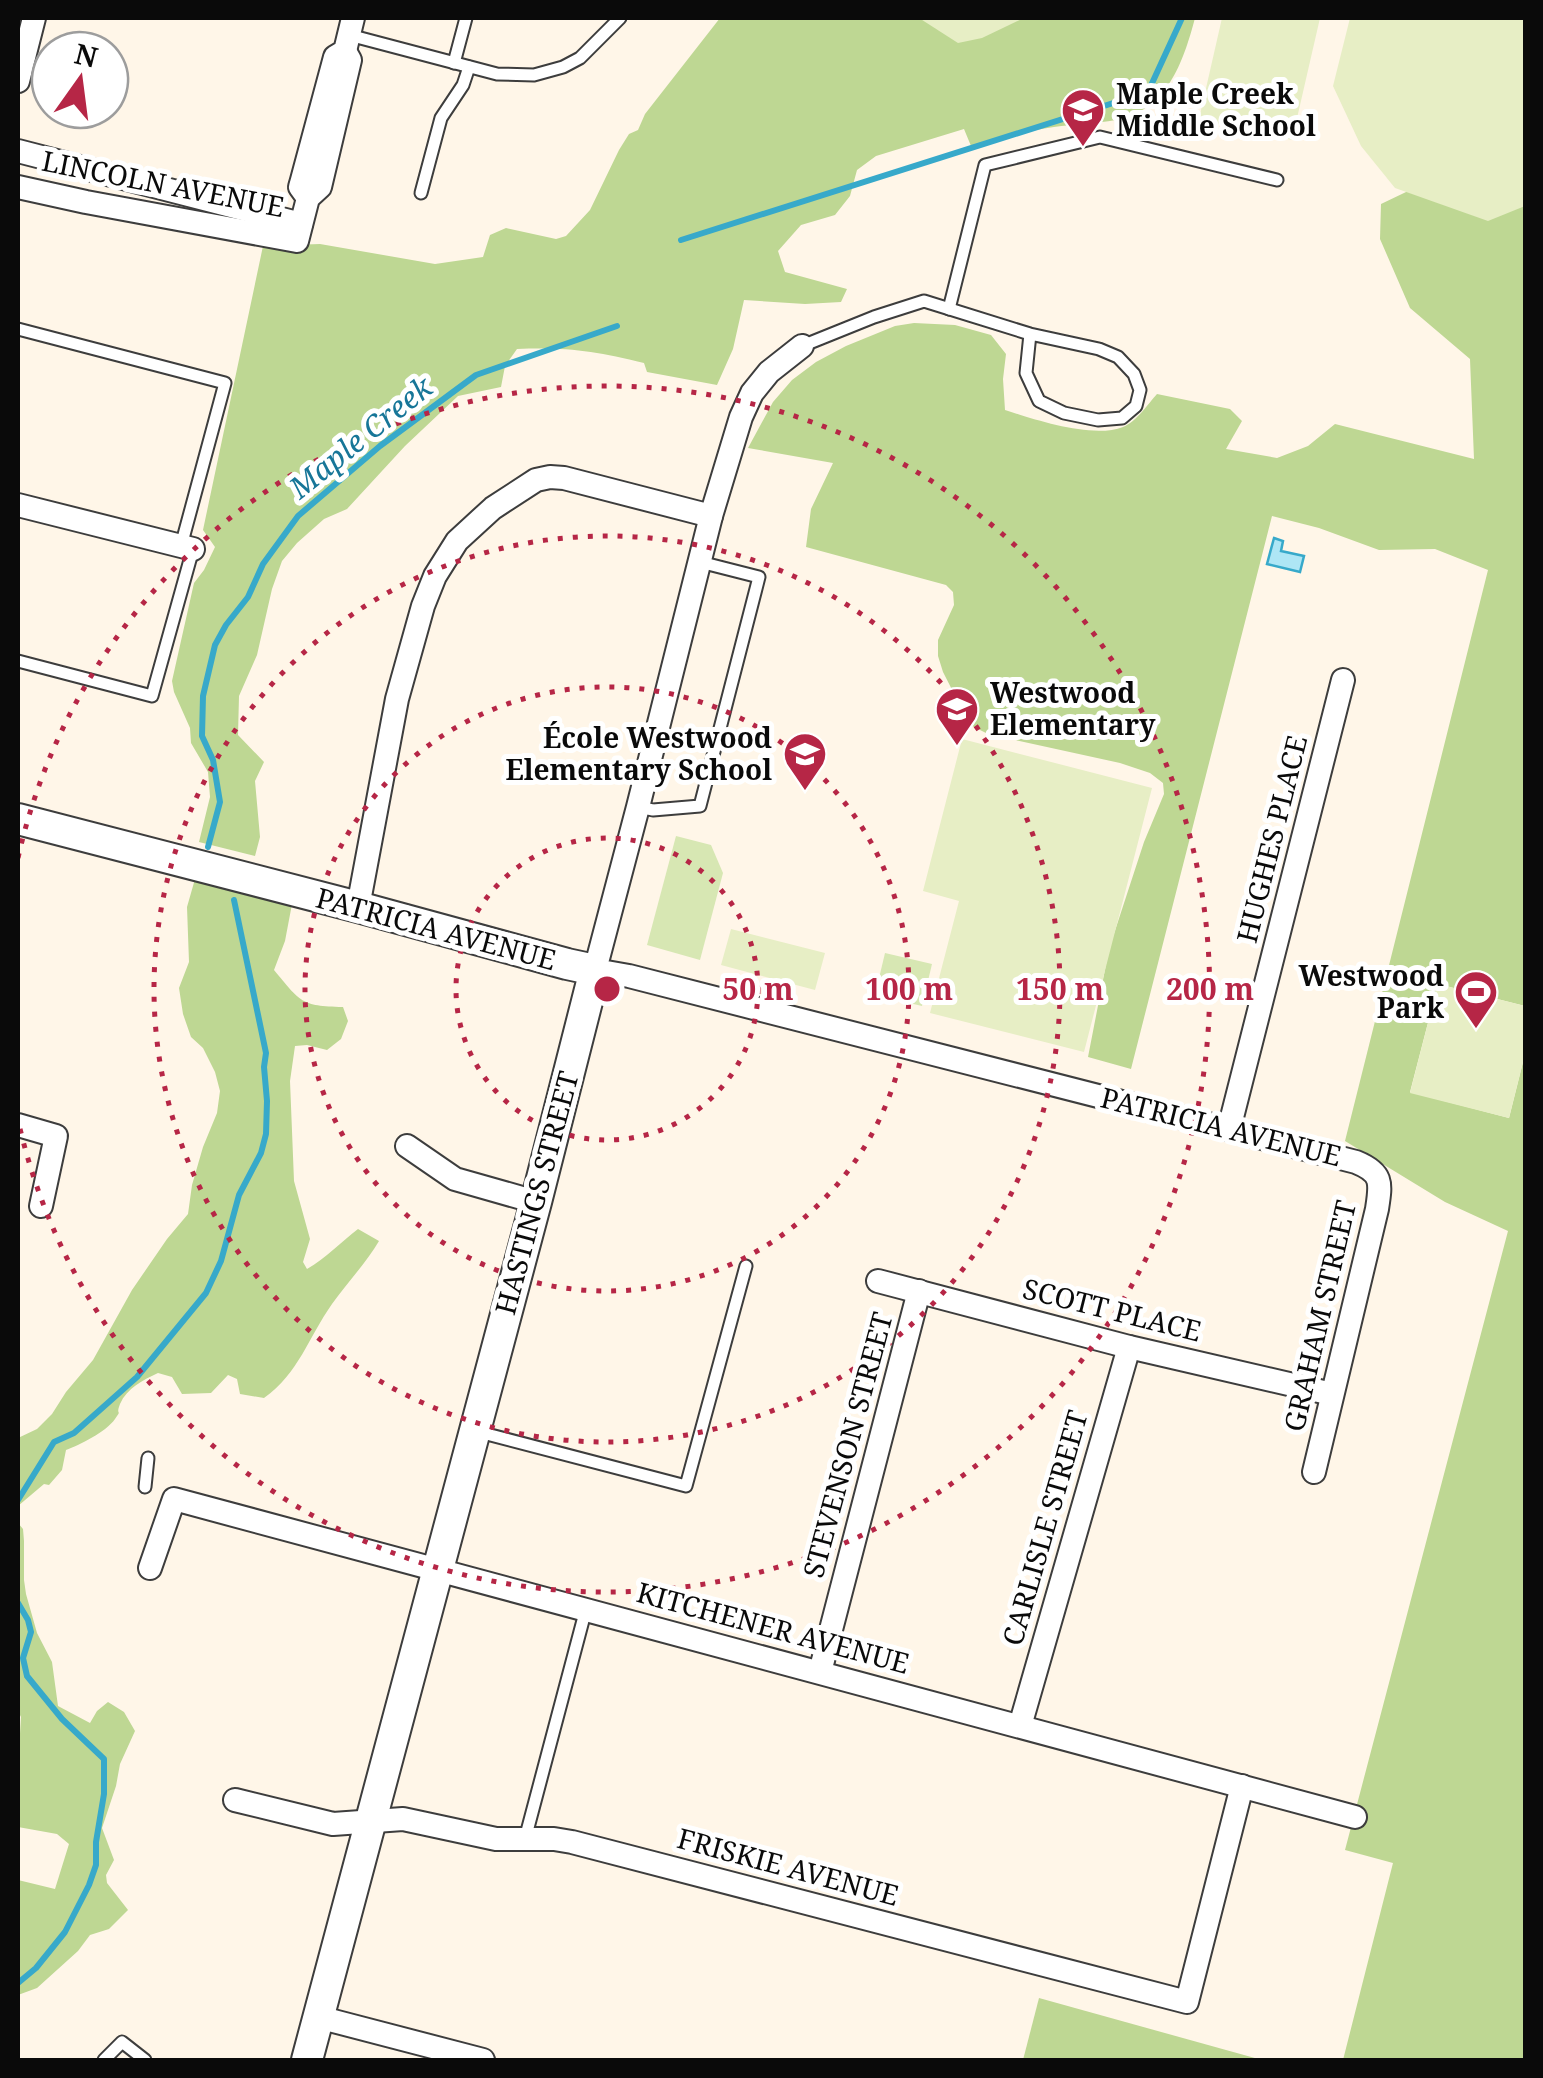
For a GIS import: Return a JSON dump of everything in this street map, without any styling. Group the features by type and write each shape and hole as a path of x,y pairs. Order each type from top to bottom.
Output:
{"street":[{"path":"18,81 34,18"},
{"path":"299,232 308,198 300,188 335,57 349,35"},
{"name":"LINCOLN AVENUE","path":"18,151 299,232"},
{"name":"LINCOLN AVENUE","path":"18,187 86,202 299,232"},
{"name":"HASTINGS STREET","path":"307,2060 536,1202 711,516 740,417 752,394 770,372 802,346"},
{"path":"358,906 396,698 423,606 435,576 472,525 508,497 550,476 711,516"},
{"path":"18,505 187,548"},
{"name":"HUGHES PLACE","path":"1229,1129 1343,680"},
{"name":"PATRICIA AVENUE","path":"18,818 567,964 630,976 1356,1162 1376,1173"},
{"path":"18,1125 56,1136 40,1206"},
{"path":"407,1146 455,1179 536,1202"},
{"name":"GRAHAM STREET","path":"1314,1472 1376,1209 1380,1186 1376,1173"},
{"name":"SCOTT PLACE","path":"878,1281 1332,1394"},
{"name":"STEVENSON STREET","path":"820,1672 919,1292"},
{"name":"CARLISLE STREET","path":"1020,1726 1129,1346"},
{"name":"KITCHENER AVENUE","path":"150,1568 174,1500 1355,1817"},
{"name":"FRISKIE AVENUE","path":"235,1800 333,1824 403,1819 480,1837 572,1842 1186,2002 1242,1786"},
{"path":"318,2017 484,2060"}],"lane":[{"path":"454,63 466,18"},
{"path":"349,35 468,67 510,75 534,74 580,58 620,18"},
{"path":"422,193 441,118 462,85 468,67"},
{"path":"949,309 985,165 1100,138 1277,180"},
{"path":"802,346 924,301 1118,357 1134,374 1140,390 1136,406 1122,418 1098,420 1064,413 1039,401 1026,374 1030,334"},
{"path":"18,329 224,383 152,696 18,661"},
{"path":"638,807 652,810 700,806 759,576 700,562"},
{"path":"474,1431 686,1486 746,1266"},
{"path":"145,1487 148,1458"},
{"path":"525,1839 586,1609"},
{"path":"104,2060 122,2042 145,2060"}],"green space":[{"path":"720,18 1195,18 1185,52 1170,82 1134,115 1033,131 971,146 964,129 876,156 857,170 850,196 835,215 801,225 778,251 785,272 847,289 841,302 744,300 733,349 717,385 647,372 644,363 611,355 566,349 517,349 505,366 501,387 458,396 347,509 324,519 282,561 257,655 239,696 238,735 264,762 255,781 260,837 255,856 199,842 210,797 208,772 191,743 190,728 172,681 194,583 215,547 203,530 263,246 320,244 435,264 483,257 490,235 506,228 556,239 566,236 590,210 629,134 638,130 645,114"},
{"path":"919,18 1024,18 982,38 958,43"},
{"path":"1222,18 1320,18 1292,140 1199,119"},
{"path":"1350,18 1525,18 1525,206 1488,221 1395,188 1361,146 1333,86"},
{"path":"1452,170 1525,196 1525,1006 1438,984 1410,1092 1509,1118 1525,1054 1525,2060 1343,2060 1393,1863 1345,1850 1508,1231 1445,1202 1345,1141 1488,570 1435,549 1379,550 1272,516 1131,1069 1088,1057 1109,949 1164,794 1163,783 1150,773 1120,763 988,734 970,725 938,656 938,640 954,605 953,592 946,585 806,547 811,509 833,463 748,448 773,402 792,380 846,346 895,326 914,323 955,325 991,335 1006,354 1005,410 1048,423 1096,431 1123,427 1157,394 1230,409 1242,421 1226,449 1277,458 1308,446 1335,424 1474,459 1470,359 1410,308 1380,239 1381,204"},
{"path":"962,739 1152,788 1084,1052 930,1013 959,901 923,891"},
{"path":"676,836 711,845 723,873 700,960 647,945"},
{"path":"195,879 292,904 274,970 302,1000 343,1007 348,1021 341,1039 327,1050 295,1046 290,1081 294,1181 310,1239 303,1262 307,1269 358,1229 379,1241 332,1304 295,1366 264,1398 240,1394 237,1379 228,1375 211,1393 182,1394 172,1377 158,1373 127,1393 111,1424 66,1450 62,1470 49,1485 44,1484 18,1506 18,1438 37,1429 52,1414 93,1360 132,1290 188,1214 192,1185 217,1113 220,1091 215,1072 203,1048 191,1037 179,988 189,962 187,907"},
{"path":"731,929 825,953 815,990 721,965"},
{"path":"885,953 932,964 922,1006 875,995"},
{"name":"Westwood Park","path":"1438,984 1525,1006 1525,1054 1509,1118 1410,1093"},
{"path":"18,1523 23,1529 26,1594 37,1633 52,1662 58,1706 90,1723 108,1702 124,1712 135,1731 120,1764 102,1828 114,1860 106,1875 107,1883 128,1910 109,1929 90,1935 37,1988 18,1995 18,1880 55,1889 69,1844 57,1834 18,1827"},
{"path":"1039,1998 1262,2060 1023,2060"}],"water":[{"path":"1274,538 1283,541 1281,551 1304,556 1300,572 1267,564"}],"waterway":[{"name":"Maple Creek","path":"681,240 1148,92 1182,18"},
{"name":"Maple Creek","path":"208,847 220,802 213,760 202,736 203,696 215,645 248,597 263,564 298,516 380,446 476,375 617,326"},
{"name":"Maple Creek","path":"18,1500 54,1442 74,1433 137,1377 206,1293 221,1261 239,1195 261,1153 266,1134 266,1053 234,900"},
{"name":"Maple Creek","path":"18,1603 31,1632 23,1658 27,1676 62,1719 104,1759 96,1865 89,1885 65,1932 36,1968 18,1983"}],"place":[{"name":"Maple Creek Middle School","path":"1083,148"},
{"name":"Westwood Elementary","path":"957,747"},
{"name":"École Westwood Elementary School","path":"805,792"},
{"name":"Westwood Park","path":"1476,1030"}]}
